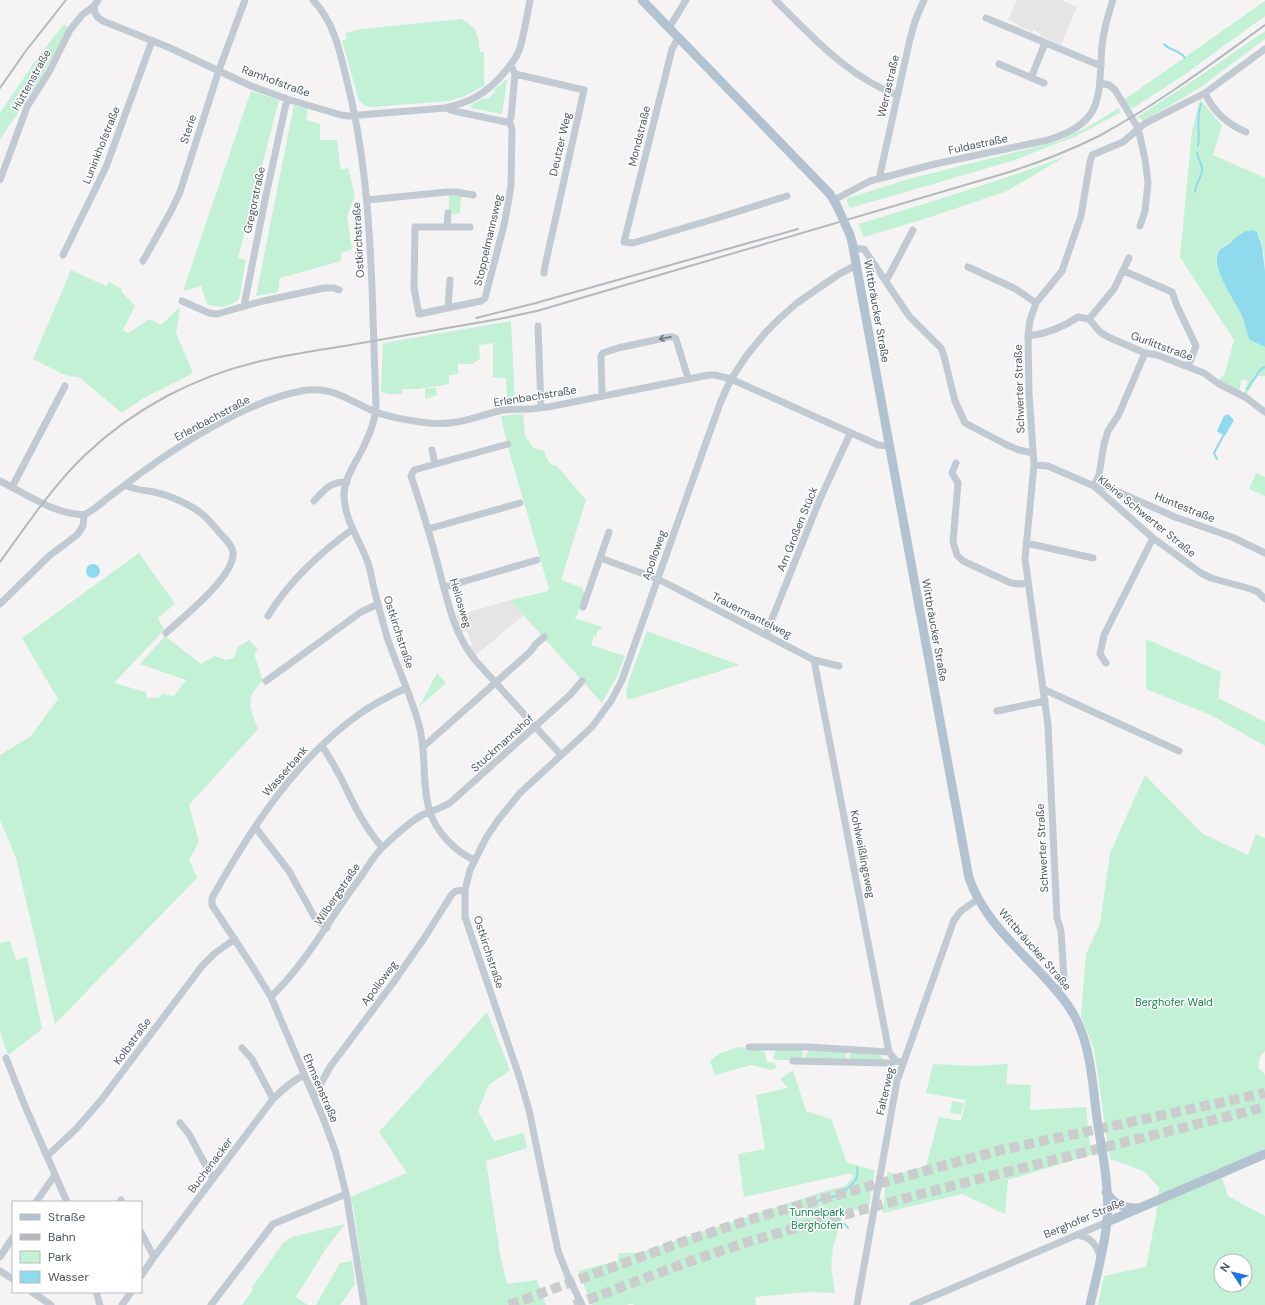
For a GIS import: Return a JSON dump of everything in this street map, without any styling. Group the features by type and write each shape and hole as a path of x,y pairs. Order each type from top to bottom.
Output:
{"main road":[{"name":"Wittbräucker Straße","path":"642,0 836,203 850,235 857,265 969,878 978,899 1008,940 1068,1004 1087,1049 1106,1192 1106,1222 1090,1305"},
{"name":"Berghofer Straße","path":"1106,1222 1265,1154"},
{"path":"1106,1192 1116,1204 1124,1207 1139,1208"}],"street":[{"name":"Sterie","path":"143,261 180,192 219,70 245,0"},
{"name":"Ostkirchstraße","path":"313,0 326,16 335,36 355,115 368,200 376,412 364,446 347,482 344,493 345,504 348,517 367,559 389,643 420,727 423,747 424,778 430,813 438,828 447,840 459,852 474,860 465,890 465,917 520,1079 529,1110 558,1250 567,1274 582,1305"},
{"path":"515,74 511,66 520,48 530,0"},
{"path":"670,28 686,0"},
{"path":"775,0 818,42 840,61 873,83 897,95"},
{"name":"Werrastraße","path":"879,179 910,39 915,21 924,0"},
{"path":"1113,0 1103,39 1100,83 1109,85 1115,90 1138,128 1145,159 1148,183 1145,211 1140,226"},
{"name":"Ramhofstraße","path":"96,3 94,12 98,18 219,70 251,86 287,99 348,116 446,108 460,104 491,88 511,66"},
{"name":"Hüttenstraße","path":"0,180 28,107 70,30 86,11 96,3"},
{"path":"986,18 1045,44 1101,66"},
{"name":"Mondstraße","path":"679,37 672,48 624,242 633,243 787,196"},
{"name":"Luninkhofstraße","path":"63,256 106,167 152,41"},
{"path":"1030,78 1045,44"},
{"path":"1138,128 1205,93 1265,49"},
{"path":"999,64 1044,84"},
{"name":"Stoppelmannsweg","path":"448,308 481,301 485,298 504,225 511,185 512,129 509,120 511,118 515,74"},
{"name":"Deutzer Weg","path":"515,74 584,90 552,230 544,273"},
{"name":"Fuldastraße","path":"836,203 862,184 935,164 1048,140 1060,136 1078,127 1089,117 1096,104 1100,83"},
{"path":"1205,93 1208,101 1227,122 1246,132"},
{"name":"Gregorstraße","path":"244,306 287,99"},
{"name":"Ramhofstraße","path":"446,108 506,122 509,120"},
{"name":"Schwerter Straße","path":"1056,991 1062,984 1064,978 1061,931 1057,918 1048,725 1025,559 1026,543 1030,524 1034,465 1029,393 1028,336 1030,320 1036,303 1062,271 1081,216 1092,155 1122,142 1138,128"},
{"path":"368,200 448,192 456,192 472,196"},
{"path":"447,227 448,213"},
{"path":"450,280 448,308 419,314 414,288 415,227 470,227"},
{"path":"886,281 913,230"},
{"path":"853,245 864,249 909,316 941,348 955,401 965,423 1007,445 1019,450 1033,453"},
{"path":"1028,336 1043,335 1065,326 1078,318 1089,319 1094,311 1109,296 1130,258"},
{"name":"Apolloweg","path":"474,860 486,838 504,811 520,793 592,727 611,701 622,680 721,402 731,379 747,355 780,318 797,303 841,272 857,265"},
{"path":"968,267 1016,289 1036,303"},
{"path":"1124,271 1172,292 1196,346 1188,366"},
{"path":"182,301 213,314 324,288 334,288 339,290"},
{"name":"Gurlittstraße","path":"1089,319 1100,332 1145,353 1157,354 1204,373 1219,384 1245,397 1265,412"},
{"path":"538,326 541,407"},
{"path":"602,396 601,356 603,353 669,336 676,339 688,378"},
{"path":"1095,484 1099,475 1104,444 1108,431 1119,414 1145,353"},
{"name":"Erlenbachstraße","path":"84,515 159,460 209,430 246,410 290,394 311,390 326,390 334,392 376,412 410,420 443,423 468,420 505,410 541,407 688,378 715,375 731,379 850,434 878,445 890,446"},
{"path":"12,487 65,386"},
{"name":"Am Großen Stück","path":"766,634 820,499 850,434"},
{"name":"Heliosweg","path":"508,444 414,470 411,476 428,529 457,632 469,653 561,756"},
{"path":"432,450 435,464"},
{"path":"956,463 952,473 958,483 953,542 957,555 963,561 1011,583 1028,583"},
{"name":"Kleine Schwerter Straße","path":"1034,465 1048,466 1095,484 1153,538 1201,573 1211,578 1251,589 1258,592 1265,599"},
{"path":"0,481 45,506 84,515 83,526 77,535 49,556 0,604"},
{"path":"314,501 332,484 347,482"},
{"name":"Huntestraße","path":"1095,484 1175,517 1232,537 1265,553"},
{"path":"125,485 130,488 164,495 196,509 206,516 232,549 233,558 224,575 200,602 166,633"},
{"path":"428,529 520,503"},
{"path":"268,616 276,602 308,567 340,538 353,529"},
{"path":"583,607 609,532"},
{"path":"1106,663 1100,654 1104,635 1153,538"},
{"path":"1026,543 1093,558"},
{"name":"Trauermantelweg","path":"600,558 658,579 814,660 839,666"},
{"path":"445,588 537,560"},
{"path":"266,681 361,612 378,604"},
{"path":"423,747 496,683 544,637"},
{"name":"Kohlweißlingsweg","path":"814,660 889,1052"},
{"name":"Stuckmannshof","path":"430,813 452,802 536,728 570,695 582,681"},
{"name":"Wasserbank","path":"212,898 255,827 288,782 322,746 341,729 370,707 406,688"},
{"path":"1043,689 1179,751"},
{"path":"997,711 1045,701"},
{"path":"322,746 363,823 371,836 382,848"},
{"name":"Wilbergstraße","path":"271,997 293,974 327,928 348,894 382,848 414,820 424,814 430,813"},
{"path":"255,827 289,872 315,918 327,928"},
{"name":"Apolloweg","path":"314,1096 330,1067 402,970 452,894 456,891 465,890"},
{"name":"Ehmsenstraße","path":"212,898 212,905 271,997 314,1096 336,1153 346,1194 364,1305"},
{"name":"Falterweg","path":"857,1305 900,1062 954,920 961,911 978,899"},
{"name":"Kolbstraße","path":"47,1156 76,1130 102,1099 202,966 215,953 235,939"},
{"path":"749,1047 808,1047 889,1052 900,1062"},
{"path":"806,1061 804,1052 808,1047"},
{"path":"242,1048 252,1059 273,1099"},
{"path":"848,1062 849,1050"},
{"path":"6,1058 25,1106 67,1201"},
{"path":"793,1061 900,1062"},
{"name":"Buchenacker","path":"142,1275 273,1099 283,1088 304,1075"},
{"path":"180,1123 189,1134 213,1179"},
{"path":"37,1201 55,1175"},
{"path":"211,1305 268,1228 273,1224 346,1194"},
{"name":"Berghofer Straße","path":"913,1305 1106,1222"},
{"path":"142,1234 154,1257"},
{"path":"1076,1235 1091,1240 1098,1248 1100,1256"},
{"path":"0,1257 12,1239"},
{"path":"0,1271 12,1278"},
{"path":"33,1293 51,1305"},
{"path":"96,1293 100,1305"},
{"path":"122,1305 129,1293"}],"shaded area":[{"path":"1017,0 1061,0 1077,7 1061,45 1040,36 1041,32 1039,31 1038,33 1034,29 1032,32 1017,26 1018,24 1008,20"},
{"path":"510,600 524,615 476,655 469,647 472,645 467,631 461,632 456,616"}],"green space":[{"path":"1265,1 1265,16 1184,75 1130,110 1124,100"},
{"path":"461,19 474,29 477,35 480,52 484,52 485,85 463,97 448,101 371,107 365,106 359,101 342,41 347,39 345,33 362,29"},
{"path":"64,24 68,28 37,85 0,139 0,113 36,60"},
{"path":"1265,31 1265,39 1201,87 1144,121 1137,117 1194,80"},
{"path":"505,80 507,80 502,114 471,108 472,104 485,98 487,99 496,92 494,90"},
{"path":"251,91 279,100 238,258 246,260 239,299 232,304 220,307 207,304 201,286 183,291"},
{"path":"1200,99 1222,126 1213,155 1265,178 1265,271 1262,243 1257,233 1253,230 1223,247 1217,254 1216,261 1225,286 1245,322 1250,340 1265,347 1265,376 1258,376 1246,395 1244,393 1248,381 1242,379 1239,390 1219,380 1225,373 1234,340 1180,257 1192,131"},
{"path":"294,105 308,108 306,120 320,124 320,140 337,140 341,170 348,168 355,196 347,216 352,249 341,253 341,261 280,278 278,292 256,296"},
{"path":"1119,108 1120,113 1076,136 1012,161 850,208 846,199 905,180 1059,141 1091,125"},
{"path":"1066,156 1007,191 921,220 864,237 858,224 989,183"},
{"path":"449,195 461,196 460,212 454,215 449,212"},
{"path":"71,270 106,286 109,282 122,289 122,292 135,306 123,330 128,333 150,319 161,325 180,307 176,333 193,373 142,399 122,413 80,378 65,375 33,359"},
{"path":"511,321 515,403 507,401 506,378 493,377 493,343 479,345 480,359 472,364 458,364 458,374 449,375 449,384 418,389 402,389 402,394 389,394 381,392 383,343"},
{"path":"425,388 436,388 437,395 425,399"},
{"path":"523,414 525,435 533,448 544,451 550,463 557,466 586,500 561,580 583,588 582,591 586,592 575,620 576,621 577,619 602,627 601,630 598,629 596,637 594,636 591,645 625,656 617,676 602,703 510,600 545,592 549,589 506,440 501,416"},
{"path":"1256,473 1265,477 1265,496 1249,489"},
{"path":"139,553 175,604 158,618 164,630 114,683 146,692 147,698 158,698 163,694 174,696 186,680 140,664 165,636 201,664 215,656 226,660 234,658 237,648 249,640 258,650 254,654 263,681 253,693 250,704 258,729 189,805 199,842 189,860 197,878 55,1024 16,858 0,820 0,755 31,736 58,699 22,638"},
{"path":"647,631 739,665 628,700 626,693 628,683"},
{"path":"1146,639 1221,672 1218,698 1265,722 1265,746 1211,715 1146,689"},
{"path":"437,673 446,683 419,707"},
{"name":"Berghofer Wald","path":"1145,775 1203,834 1248,855 1256,834 1265,838 1265,1051 1260,1056 1258,1067 1265,1075 1265,1159 1222,1178 1228,1196 1265,1216 1265,1305 1098,1305 1104,1276 1146,1267 1156,1216 1159,1188 1145,1172 1110,1159 1094,1049 1081,1016 1086,954 1100,924 1110,853"},
{"path":"10,941 16,960 27,957 42,1029 10,1054 7,1053 0,1031 0,943"},
{"path":"487,1012 510,1070 489,1085 478,1111 494,1141 524,1133 527,1148 486,1161 500,1254 507,1284 537,1280 546,1305 367,1305 354,1211 350,1197 407,1173 379,1132"},
{"path":"740,1047 764,1051 767,1062 775,1063 776,1068 771,1070 751,1065 715,1075 710,1061 720,1053"},
{"path":"776,1050 802,1050 803,1058 801,1060 775,1060 773,1058"},
{"path":"810,1050 846,1051 846,1060 809,1060 806,1057 807,1052"},
{"path":"851,1052 880,1055 885,1061 851,1060 849,1056"},
{"path":"933,1064 976,1066 1008,1064 1006,1084 1031,1085 1030,1110 1086,1107 1091,1155 1008,1180 1005,1214 962,1194 883,1213 888,1172 898,1174 926,1166 939,1117 961,1121 966,1100 926,1093"},
{"name":"Tunnelpark Berghofen","path":"793,1070 806,1111 831,1119 847,1163 875,1170 869,1211 845,1209 833,1247 831,1266 835,1293 808,1292 755,1297 756,1305 634,1305 633,1303 626,1305 592,1305 578,1271 618,1261 618,1253 639,1253 825,1191 845,1186 853,1177 852,1174 847,1174 744,1197 738,1154 765,1149 756,1095 788,1088 780,1079"},
{"path":"952,1101 964,1103 961,1115 950,1113"},
{"path":"345,1224 327,1247 296,1297 308,1305 242,1305 253,1290 252,1287 283,1243 292,1237"},
{"path":"352,1261 355,1284 340,1305 316,1305 340,1263"}],"water":[{"path":"1253,230 1257,232 1262,246 1265,271 1265,347 1250,340 1244,320 1220,275 1217,259 1218,253 1222,248 1243,233"},
{"path":"1228,414 1234,420 1225,436 1217,431 1224,416"},
{"path":"90,564 96,564 100,568 100,574 96,578 90,578 86,574 86,568"}],"waterway":[{"path":"1164,44 1180,53 1185,58"},
{"path":"1198,146 1198,116 1201,104"},
{"path":"1195,192 1202,171 1202,166 1197,153"},
{"path":"1247,389 1261,369 1265,367"},
{"path":"1217,459 1214,453 1223,436"},
{"path":"813,1204 821,1199 836,1196 848,1188 857,1177 857,1167"},
{"path":"815,1211 819,1221 823,1225 840,1223 846,1225 848,1228"}],"tunnel":[{"path":"509,1305 679,1243 761,1216 1001,1150 1265,1093"},
{"path":"574,1305 743,1243 954,1186 1265,1107"}],"railway":[{"path":"0,88 25,52 66,0"},
{"path":"0,562 50,494 84,456 123,423 166,396 189,385 236,367 294,354 499,319 537,311 1018,169 1076,147 1121,124 1184,83 1265,25"},
{"path":"476,318 536,303 798,229"}]}
